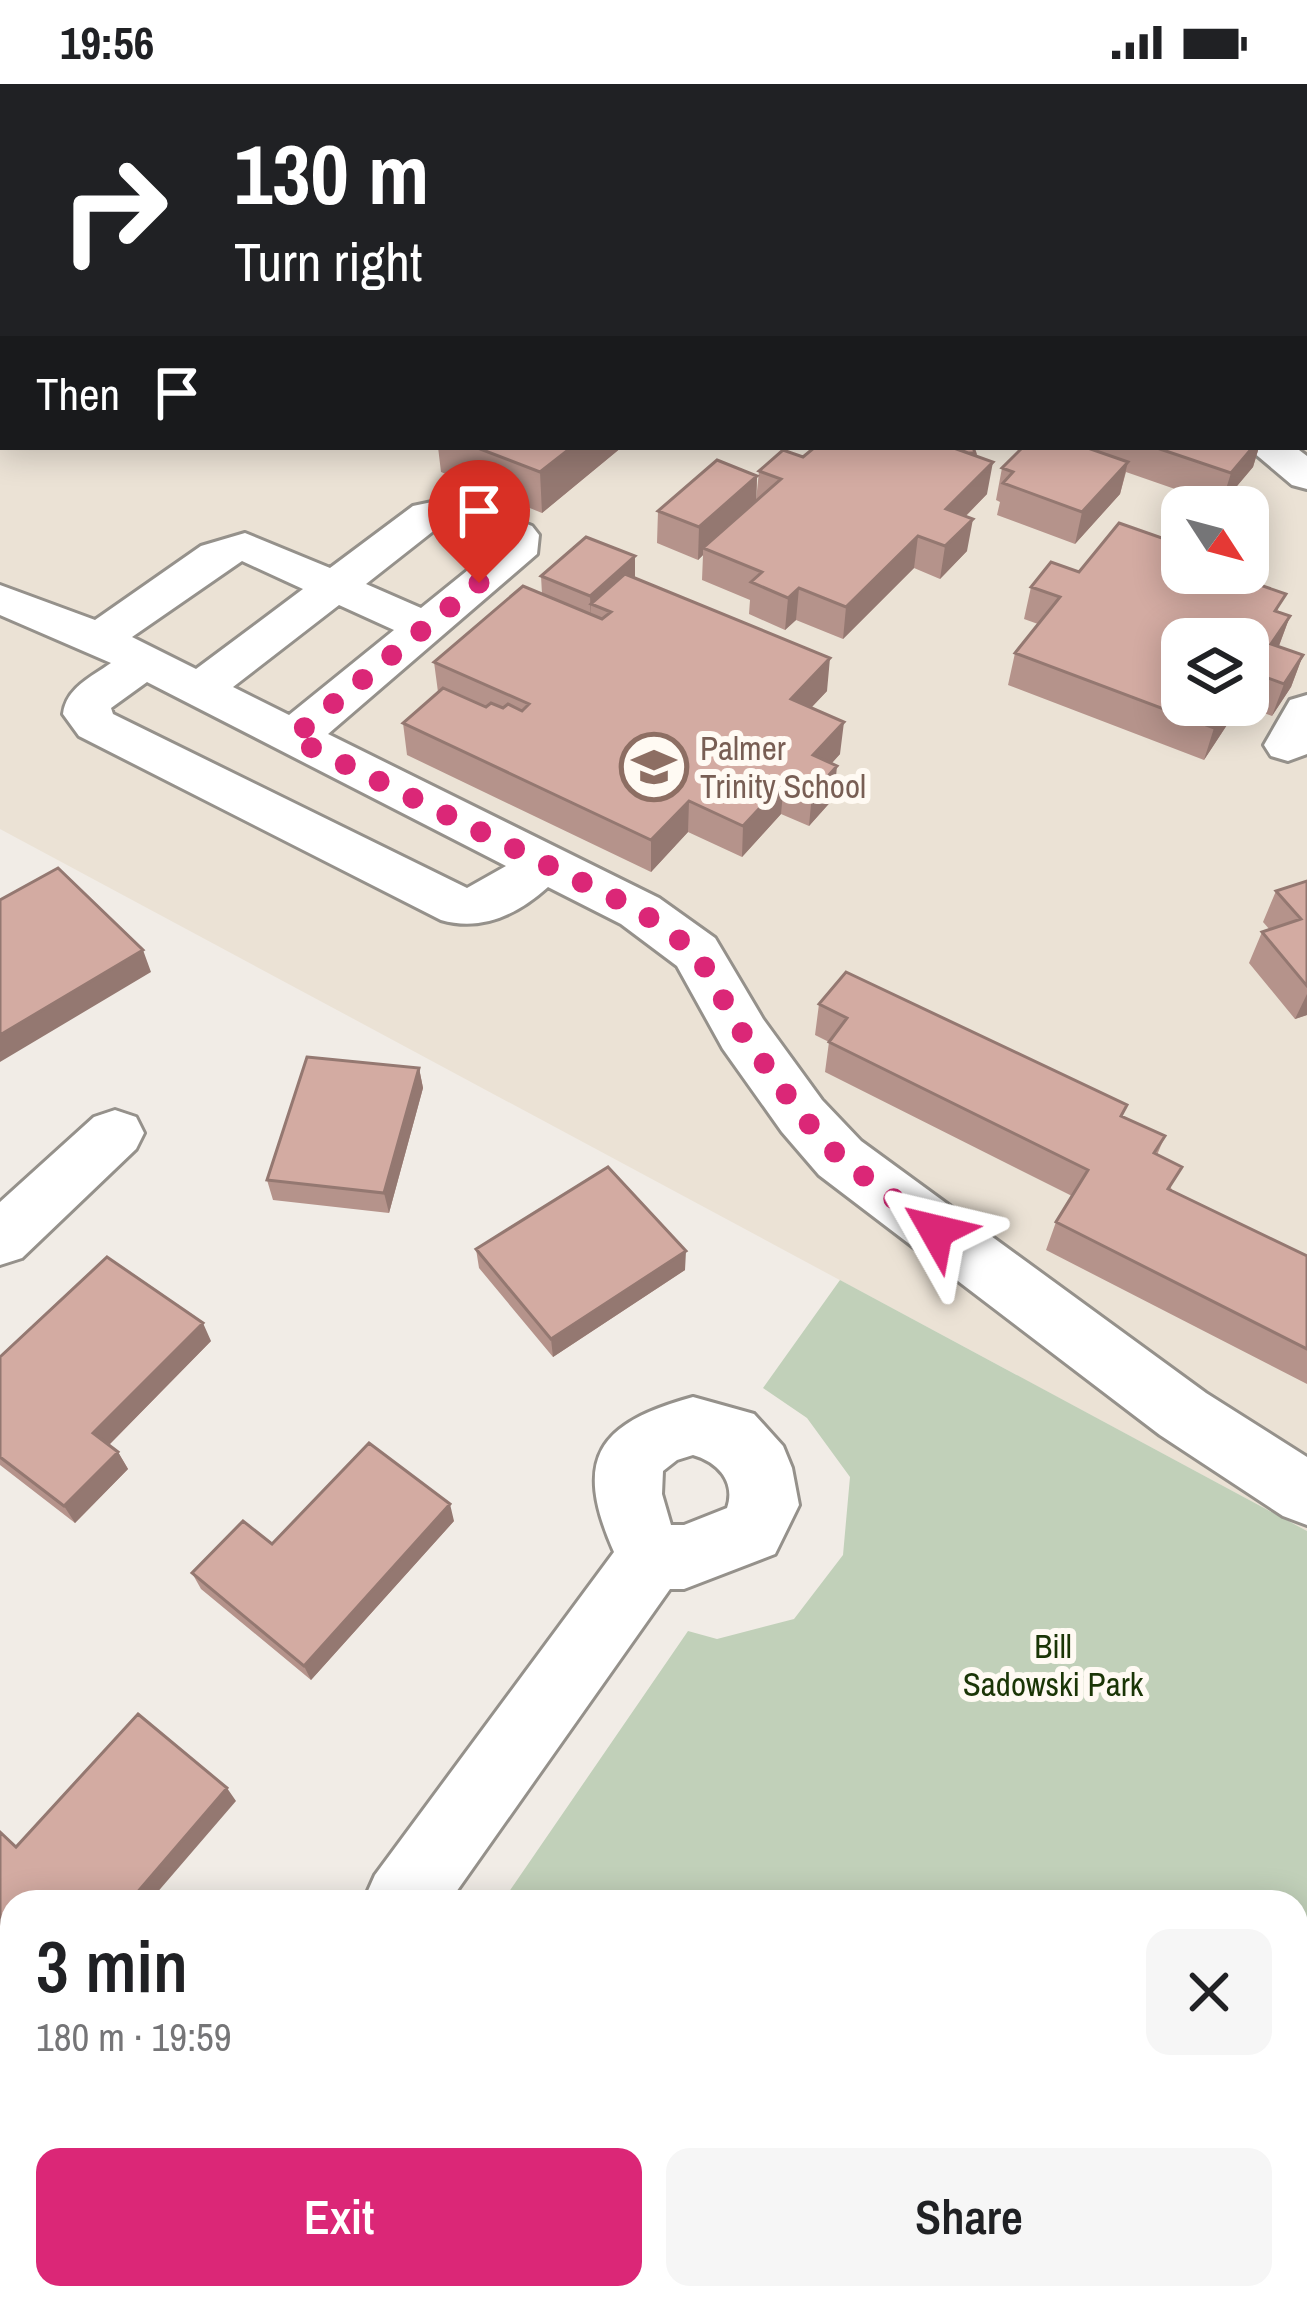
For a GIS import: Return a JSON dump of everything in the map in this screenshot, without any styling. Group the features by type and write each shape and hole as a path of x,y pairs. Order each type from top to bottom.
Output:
{"street":[{"path":"1272,450 1307,476"},
{"path":"200,689 428,515 440,510 470,514 517,535 514,554 292,738"},
{"path":"99,639 231,548 259,550 425,628"},
{"path":"0,599 99,639 640,911 696,952 743,1034 802,1116 840,1158 1183,1414 1307,1494"},
{"path":"144,662 88,702 87,714 96,725 460,907 478,908 498,900 542,864"},
{"path":"0,1240 115,1133"},
{"path":"411,1890 652,1557"}],"shaded area":[{"name":"Palmer Trinity School","path":"0,450 1307,450 1307,1531 0,829"}],"green space":[{"name":"Bill Sadowski Park","path":"840,1280 1307,1531 1307,1890 510,1890 688,1631 717,1639 794,1619 843,1555 850,1477 807,1418 763,1388"}],"building":[{"path":"483,450 568,450 540,472"},
{"path":"783,450 803,457 811,450 959,450 993,462 946,509 973,519 945,546 918,536 846,607 799,588 788,598 751,582 762,572 703,548 781,479 759,471"},
{"path":"1020,450 1094,450 1128,462 1082,512 1003,483 1013,472 1002,468"},
{"path":"1163,450 1250,450 1231,473"},
{"path":"717,460 757,476 699,527 658,511"},
{"path":"1119,523 1161,538 1161,594 1269,594 1269,588 1286,594 1275,611 1290,616 1271,644 1303,655 1284,684 1269,678 1269,618 1161,618 1161,708 1015,653 1060,597 1031,587 1051,562 1079,572"},
{"path":"586,537 635,556 590,596 541,576"},
{"path":"625,574 830,658 791,699 844,722 813,755 837,766 812,794 784,782 743,826 689,801 651,840 403,723 443,688 486,707 508,704 522,711 529,704 434,662 523,586 602,619 611,612 591,604"},
{"path":"58,868 143,950 0,1035 0,900"},
{"path":"1307,881 1307,986 1262,932 1301,919 1276,891"},
{"path":"846,972 1127,1105 1121,1116 1165,1136 1154,1153 1182,1167 1168,1189 1307,1256 1307,1349 1056,1222 1088,1170 829,1042 847,1018 819,1004"},
{"path":"307,1057 419,1068 384,1193 267,1180"},
{"path":"608,1167 686,1251 551,1339 476,1249"},
{"path":"107,1257 203,1323 93,1433 118,1452 64,1506 0,1457 0,1357"},
{"path":"369,1443 450,1504 304,1666 192,1573 243,1521 272,1544"},
{"path":"138,1714 227,1788 139,1890 0,1890 0,1832 16,1847"}],"place":[{"name":"Palmer Trinity School","path":"654,767"}],"route":[{"path":"479,583 292,738 640,911 696,952 743,1034 802,1116 840,1158 936,1231"}]}
